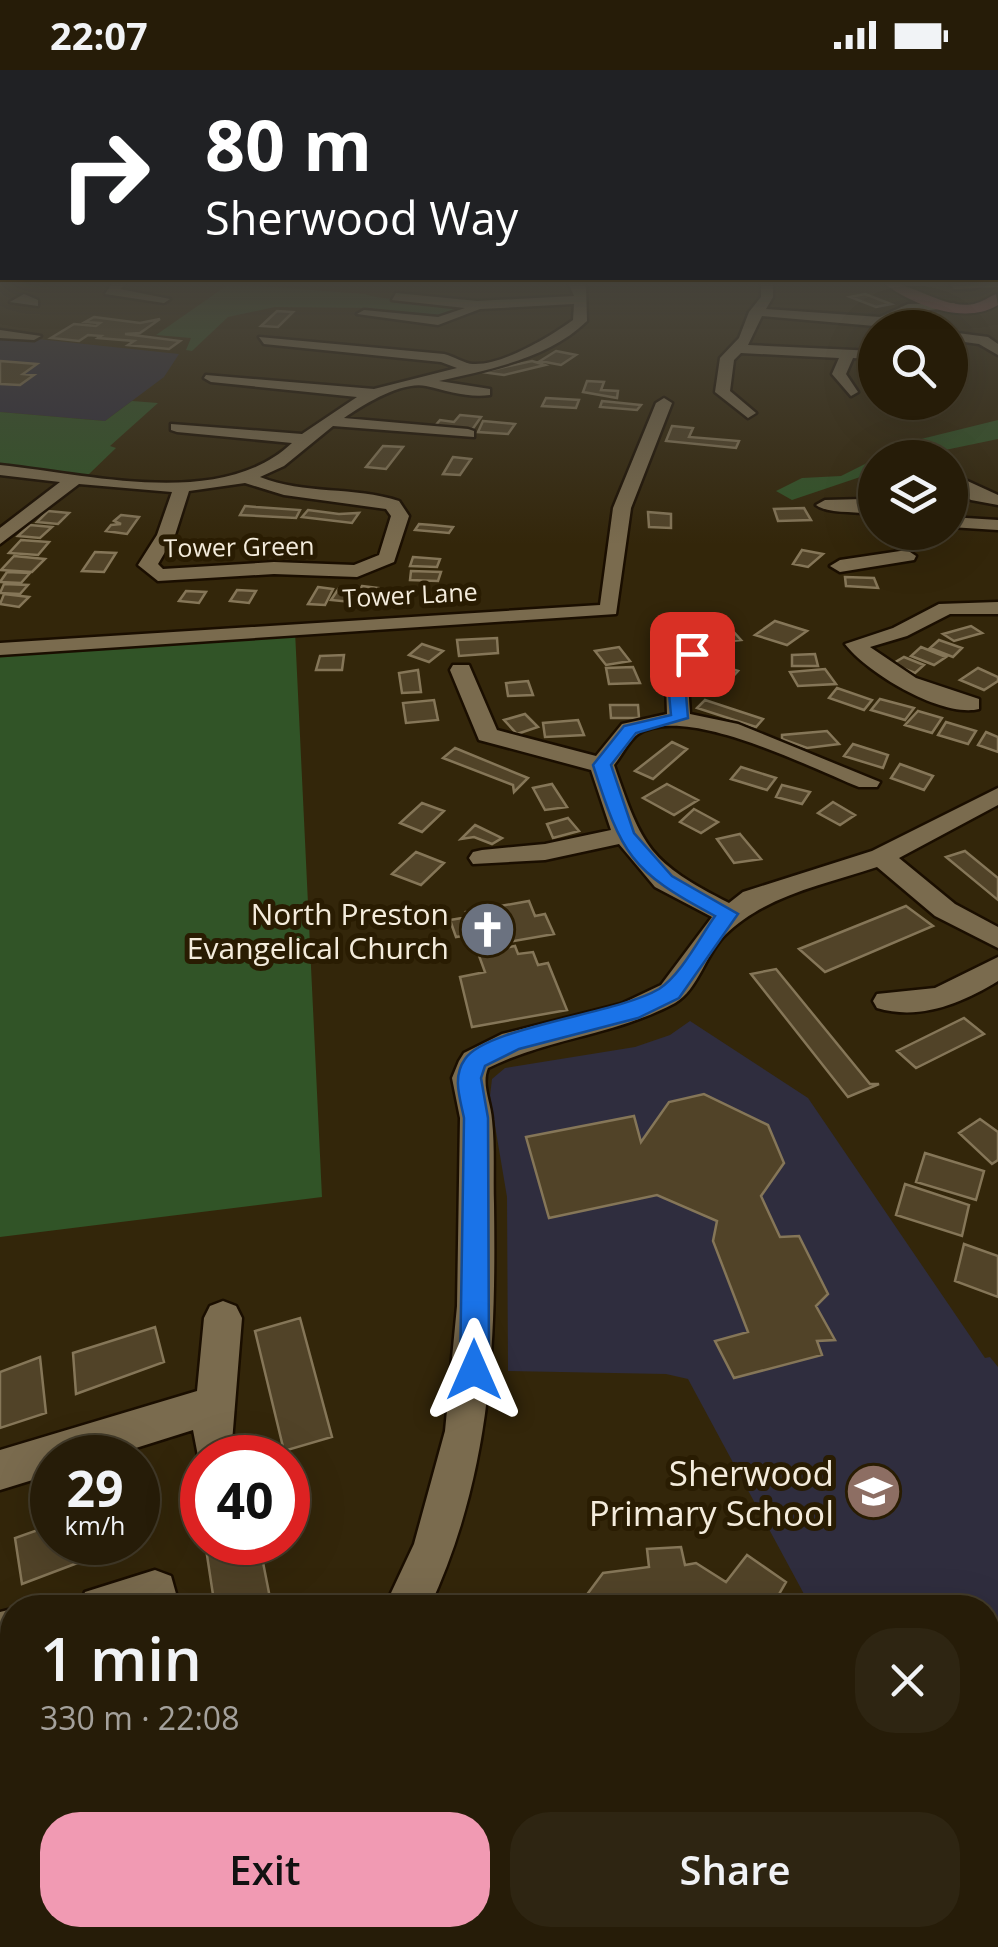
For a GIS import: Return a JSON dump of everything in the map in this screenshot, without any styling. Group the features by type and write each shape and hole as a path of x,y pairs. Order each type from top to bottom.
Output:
{"street":[{"path":"0,470 182,485 244,476 275,465 305,438 374,394 460,370"},
{"path":"726,370 722,392 748,413"},
{"path":"841,370 839,374 851,392"},
{"path":"211,378 374,394"},
{"path":"420,379 444,388 486,389 504,394"},
{"name":"Tower Lane","path":"0,648 609,610 622,508 664,403"},
{"path":"330,421 468,434"},
{"path":"174,424 305,438"},
{"path":"431,451 446,432"},
{"name":"Tower Green","path":"182,485 166,534 148,566 158,575 274,568 357,571 387,558 400,516 393,505 369,498 280,492 244,476"},
{"path":"0,538 44,499 76,478"},
{"path":"968,490 997,501"},
{"path":"825,505 858,504"},
{"path":"968,523 998,524"},
{"path":"900,550 927,566"},
{"path":"840,566 907,556"},
{"path":"971,704 870,663 856,644 900,632 946,608 998,608"},
{"path":"680,718 677,683 692,654"},
{"path":"461,670 486,735 602,765"},
{"path":"602,765 630,730 680,718 730,729 868,782"},
{"path":"602,765 625,835 665,881 728,914"},
{"path":"411,1595 455,1482 474,1370 476,1118 468,1078 475,1061 513,1042 630,1013 671,992 728,914 785,885 880,857 998,795"},
{"path":"482,858 544,852 625,835"},
{"path":"880,857 945,910 998,939"},
{"path":"888,1001 912,1006 976,982 998,967"},
{"path":"0,1470 213,1423 223,1318"}],"shaded area":[{"path":"0,370 169,370 105,421 0,412"},
{"name":"Sherwood Primary School","path":"690,1021 808,1098 985,1358 990,1357 998,1367 998,1595 805,1595 688,1379 666,1374 508,1371 507,1197 490,1096 492,1079 505,1068 635,1047 670,1035"}],"green space":[{"path":"132,401 158,403 110,446 116,448 88,475 0,468 0,412 105,421"},
{"path":"998,420 998,439 968,445 968,440 917,440"},
{"path":"858,468 858,478 792,500 776,491 802,478 841,476"},
{"path":"295,631 322,1197 0,1237 0,650"}],"building":[{"path":"0,370 29,370 23,374 34,375 20,385 0,384"},
{"path":"493,370 526,370 504,375 482,372"},
{"path":"587,381 604,382 601,390 618,391 617,398 583,392"},
{"path":"546,398 579,400 576,408 542,406"},
{"path":"602,401 641,405 637,410 600,407"},
{"path":"460,415 481,417 472,430 435,426 440,420 454,422"},
{"path":"483,421 515,424 508,434 478,432"},
{"path":"672,426 693,428 689,437 739,441 736,448 666,441"},
{"path":"383,446 403,447 386,469 366,467"},
{"path":"453,457 471,459 460,475 443,474"},
{"path":"245,506 300,510 296,518 240,515"},
{"path":"804,508 811,520 778,521 774,509"},
{"path":"308,510 359,513 352,523 302,517"},
{"path":"48,511 69,513 58,524 37,522"},
{"path":"648,512 671,514 671,528 649,527"},
{"path":"121,515 139,517 127,534 106,531 111,525 121,524 114,521"},
{"path":"419,524 453,527 449,533 415,530"},
{"path":"30,525 52,527 40,538 18,536"},
{"path":"21,540 49,542 38,555 9,553"},
{"path":"802,550 823,554 808,567 793,564"},
{"path":"95,552 116,553 104,572 82,571"},
{"path":"14,556 45,559 32,572 1,570"},
{"path":"413,557 440,559 437,567 410,566"},
{"path":"411,571 441,572 438,581 410,580"},
{"path":"7,572 30,573 21,583 0,582"},
{"path":"845,577 874,578 878,588 846,586"},
{"path":"4,584 28,585 20,594 0,593"},
{"path":"362,586 378,588 368,602 354,601"},
{"path":"318,587 333,589 325,605 308,604"},
{"path":"339,588 356,588 351,602 331,600"},
{"path":"237,590 256,591 249,603 230,601"},
{"path":"186,591 206,592 199,603 179,601"},
{"path":"4,594 29,597 19,607 0,604"},
{"path":"775,621 807,631 787,645 755,635"},
{"path":"971,626 982,633 954,641 943,634"},
{"path":"732,630 741,640 705,644 696,634"},
{"path":"687,633 692,645 666,645 664,634"},
{"path":"497,638 498,653 459,656 457,640"},
{"path":"939,640 962,648 953,657 930,648"},
{"path":"422,644 443,651 429,662 409,655"},
{"path":"619,647 630,661 606,665 595,651"},
{"path":"921,647 946,657 934,665 911,656"},
{"path":"815,654 818,666 792,666 792,655"},
{"path":"344,655 342,670 316,670 320,656"},
{"path":"904,657 924,665 915,673 892,664"},
{"path":"718,665 738,671 728,682 707,676"},
{"path":"633,667 640,683 609,684 606,668"},
{"path":"978,668 998,677 998,681 984,690 960,680"},
{"path":"825,669 836,684 798,686 790,672"},
{"path":"418,670 421,692 402,693 399,673"},
{"path":"528,681 533,695 508,696 506,683"},
{"path":"837,688 872,700 864,710 829,698"},
{"path":"880,699 914,708 905,720 871,710"},
{"path":"434,700 438,720 406,723 403,703"},
{"path":"705,700 763,719 756,727 697,708"},
{"path":"610,705 638,705 639,718 611,718"},
{"path":"918,711 942,718 932,733 905,725"},
{"path":"525,714 538,727 517,734 504,720"},
{"path":"578,720 584,735 545,737 543,723"},
{"path":"946,722 976,731 968,744 938,735"},
{"path":"827,731 839,744 807,748 782,739 782,735"},
{"path":"986,732 998,737 998,752 978,745"},
{"path":"672,742 687,749 653,779 635,771"},
{"path":"853,744 888,755 883,768 844,756"},
{"path":"455,748 528,778 514,792 513,785 443,758"},
{"path":"900,764 933,776 924,790 891,778"},
{"path":"741,767 776,778 767,790 731,779"},
{"path":"552,784 567,807 545,810 533,788"},
{"path":"667,784 698,800 674,815 643,798"},
{"path":"782,785 810,792 802,804 776,797"},
{"path":"833,802 855,815 840,825 818,813"},
{"path":"422,803 444,811 422,832 400,823"},
{"path":"694,809 718,822 701,833 680,822"},
{"path":"568,818 579,831 553,838 547,824"},
{"path":"475,825 502,838 492,844 474,837 461,839"},
{"path":"740,834 761,859 734,863 717,839"},
{"path":"965,851 998,878 998,900 946,857"},
{"path":"416,852 444,863 421,885 392,874"},
{"path":"529,901 535,916 545,914 554,934 479,947 477,942 470,943 468,935 456,937 450,920 468,917 466,912"},
{"path":"906,906 933,926 825,972 799,949"},
{"path":"515,946 518,954 533,952 538,965 548,963 567,1010 472,1027 460,977 485,972 478,953"},
{"path":"776,969 870,1084 879,1084 848,1097 751,974"},
{"path":"964,1018 984,1034 916,1068 897,1051"},
{"name":"Sherwood Primary School","path":"704,1094 768,1125 784,1163 761,1196 780,1237 799,1236 828,1294 816,1306 835,1340 817,1341 822,1355 734,1378 715,1341 748,1332 713,1241 717,1221 657,1195 549,1218 526,1137 634,1116 641,1142 669,1102"},
{"path":"980,1119 998,1132 998,1160 992,1164 959,1133"},
{"path":"925,1153 984,1171 976,1200 916,1182"},
{"path":"905,1184 969,1205 962,1236 896,1215"},
{"path":"964,1244 998,1256 998,1297 955,1281"},
{"path":"300,1318 332,1437 310,1443 310,1435 280,1435 255,1331"},
{"path":"155,1327 164,1362 76,1394 73,1353"},
{"path":"40,1357 46,1413 0,1428 0,1372"},
{"path":"30,1533 30,1565 72,1565 22,1584 15,1538"},
{"path":"681,1547 685,1565 696,1563 726,1582 747,1555 786,1582 778,1595 587,1595 603,1573 649,1567 647,1549"},
{"path":"208,1565 264,1565 269,1595 213,1595"}],"place":[{"name":"North Preston Evangelical Church","path":"488,930"},
{"name":"Sherwood Primary School","path":"873,1492"}],"route":[{"path":"474,1370 476,1118 468,1078 475,1061 490,1050 513,1042 630,1013 671,992 712,930 728,914 665,881 625,835 602,765 630,730 680,718 677,683 692,654"}]}
